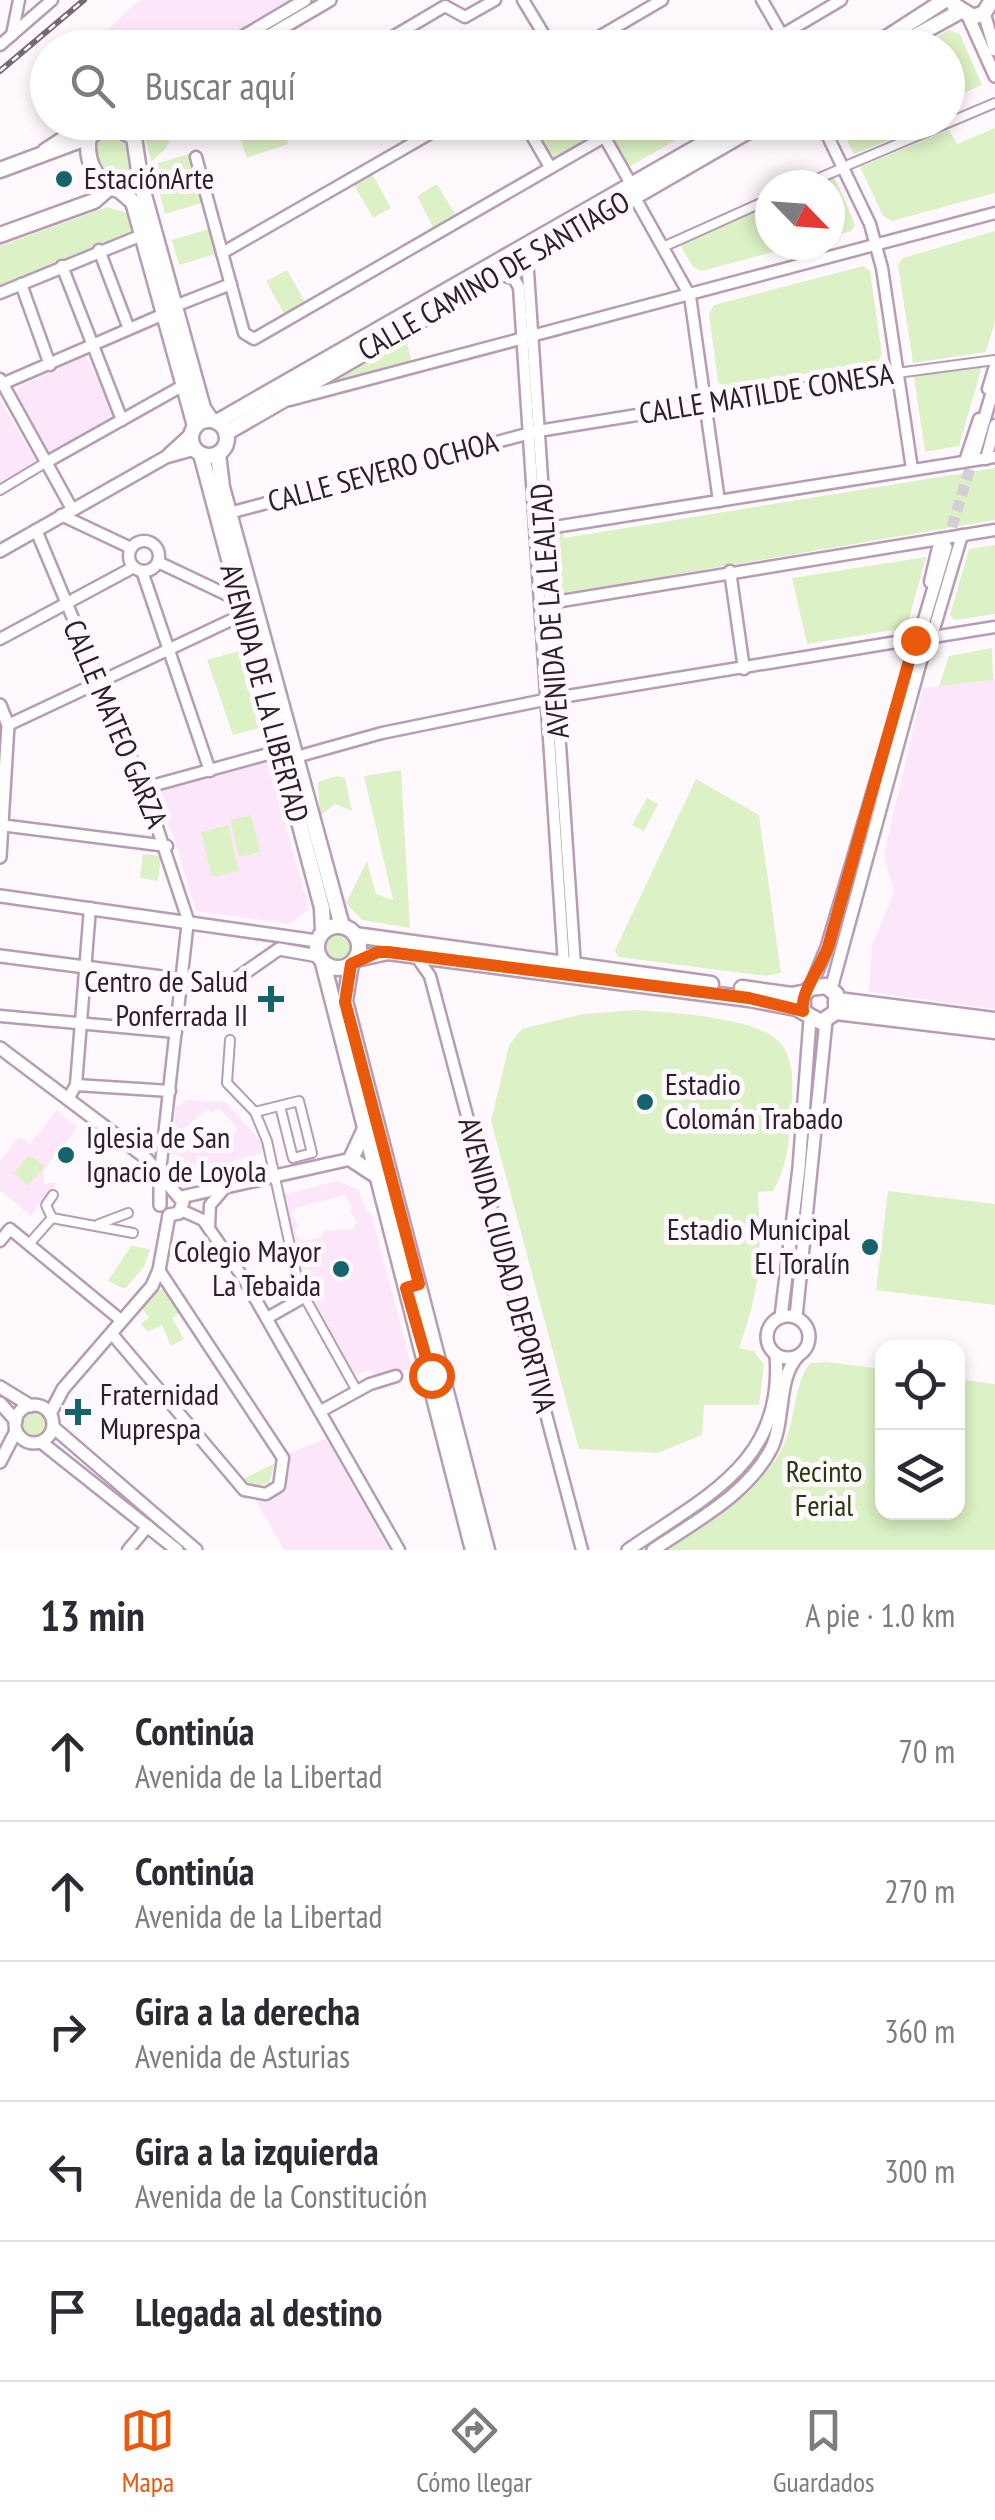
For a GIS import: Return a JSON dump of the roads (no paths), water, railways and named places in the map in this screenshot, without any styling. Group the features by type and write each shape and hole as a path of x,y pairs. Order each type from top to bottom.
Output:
{"main road":[{"path":"908,30 956,7 988,6"},
{"path":"921,30 956,7"},
{"path":"0,170 67,140"},
{"path":"87,140 95,174 132,202 203,408 218,425 218,454 198,452"},
{"path":"136,140 139,176 193,430 218,425"},
{"name":"CALLE CAMINO DE SANTIAGO","path":"218,425 267,406 498,274 712,140"},
{"name":"CALLE CAMINO DE SANTIAGO","path":"218,425 632,190 729,140"},
{"path":"0,235 94,201 139,176"},
{"name":"AVENIDA DE LA LIBERTAD","path":"193,430 322,908 320,948 364,1127 486,1550"},
{"name":"AVENIDA DE LA LIBERTAD","path":"218,454 229,513 296,758 349,930 353,961 345,1002 473,1550"},
{"path":"808,990 792,996 349,930 320,948 337,968 378,952 749,998 806,1015 833,1005 995,1020"},
{"path":"808,990 833,1005 995,1031"},
{"path":"806,1015 808,990"},
{"path":"364,1127 351,1159 368,1166 378,1177"}],"street":[{"path":"12,36 19,0"},
{"path":"0,45 52,0"},
{"path":"255,30 306,0"},
{"path":"279,30 330,0"},
{"path":"405,30 446,6 464,17 496,0"},
{"path":"523,0 541,30"},
{"path":"611,30 662,0"},
{"path":"762,0 779,30"},
{"path":"790,30 840,0"},
{"path":"988,6 995,50"},
{"path":"956,7 995,76"},
{"path":"0,16 28,23"},
{"path":"965,116 995,103"},
{"path":"222,253 419,140"},
{"path":"534,140 550,167"},
{"path":"196,157 244,333 254,338 599,140"},
{"path":"606,140 690,296 719,501"},
{"path":"828,140 876,245 912,470"},
{"path":"848,165 907,140"},
{"path":"662,247 755,207"},
{"path":"267,406 995,213"},
{"path":"0,293 142,235"},
{"path":"100,250 129,329"},
{"name":"AVENIDA DE LA LEALTAD","path":"527,338 528,256"},
{"path":"62,266 90,347 122,420"},
{"name":"AVENIDA DE LA LEALTAD","path":"498,274 518,282 527,338 570,965"},
{"path":"21,284 50,364"},
{"path":"210,771 131,548 67,512 2,385 231,284"},
{"path":"980,455 995,363"},
{"name":"CALLE MATILDE CONESA","path":"534,432 898,373 995,363"},
{"path":"980,455 995,383"},
{"path":"0,490 184,384"},
{"path":"980,455 995,401"},
{"path":"980,455 995,425"},
{"path":"0,551 166,457 193,430"},
{"name":"CALLE SEVERO OCHOA","path":"229,513 534,432"},
{"path":"166,457 198,452"},
{"path":"541,530 912,470 980,455"},
{"name":"CALLE MATEO GARZA","path":"36,530 167,846 188,920"},
{"path":"546,604 730,572 951,541 995,530"},
{"path":"914,671 933,637 951,541"},
{"path":"796,1317 833,1005 914,671 915,640 951,541"},
{"path":"808,990 828,947 951,541"},
{"path":"131,548 138,542 151,542 157,549 158,562"},
{"path":"0,639 64,604 158,562 242,608"},
{"path":"730,572 744,669"},
{"path":"8,725 242,608"},
{"path":"933,637 995,627"},
{"path":"553,699 915,640"},
{"name":"AVENIDA DE LA LEALTAD","path":"296,758 382,734 553,699"},
{"path":"0,705 8,725 0,857"},
{"path":"144,788 279,752"},
{"path":"1,826 167,846"},
{"path":"0,896 188,920 320,948"},
{"path":"68,1099 76,1085 90,908"},
{"path":"1,1461 16,1426 33,1406 63,1389 112,1334 159,1270 176,1204 160,1172 188,920"},
{"path":"0,956 180,981 230,983 279,948 320,948"},
{"name":"AVENIDA CIUDAD DEPORTIVA","path":"416,956 431,981 582,1550"},
{"path":"431,981 434,964 442,959"},
{"path":"628,1550 719,1489 756,1450 771,1410 776,1354 767,1337 780,1317 804,1122 806,1015"},
{"path":"0,1016 176,1032"},
{"path":"230,1040 227,1083 255,1112 267,1141 272,1178 304,1297 357,1391"},
{"path":"0,1048 145,1158 160,1172 176,1204 210,1228 267,1318 399,1550"},
{"path":"76,1085 170,1091"},
{"path":"255,1112 280,1106 299,1102 312,1153 293,1158 280,1106"},
{"path":"145,1158 162,1151"},
{"path":"176,1204 351,1159"},
{"path":"210,1228 210,1205 223,1190"},
{"path":"52,1218 46,1205 53,1195"},
{"path":"94,1226 128,1214"},
{"path":"52,1218 134,1233"},
{"path":"29,1244 52,1218"},
{"path":"0,1220 122,1321"},
{"path":"0,1241 10,1229"},
{"path":"112,1334 244,1490 266,1494 279,1486 283,1458 159,1270"},
{"path":"267,1318 304,1297"},
{"path":"653,1550 714,1510 762,1462 778,1428 788,1370 809,1340 808,1328 796,1317 780,1317"},
{"path":"776,1354 798,1356"},
{"path":"321,1412 357,1391 396,1376"},
{"path":"0,1387 52,1420 196,1550"},
{"path":"41,1442 63,1389"},
{"path":"0,1403 26,1442"},
{"path":"1,1461 26,1442 41,1442 177,1550"},
{"path":"128,1550 148,1526"}],"tunnel":[{"path":"947,543 974,455"}],"railway":[{"path":"49,30 84,0"},
{"path":"0,71 30,46"}],"place":[{"name":"EstaciónArte","path":"64,179"},
{"name":"Centro de Salud Ponferrada II","path":"271,999"},
{"name":"Estadio Colomán Trabado","path":"645,1102"},
{"name":"Iglesia de San Ignacio de Loyola","path":"66,1155"},
{"name":"Estadio Municipal El Toralín","path":"870,1247"},
{"name":"Colegio Mayor La Tebaida","path":"341,1269"},
{"name":"Fraternidad Muprespa","path":"78,1412"}],"park label":[{"name":"Recinto Ferial","path":"824,1489"}]}
